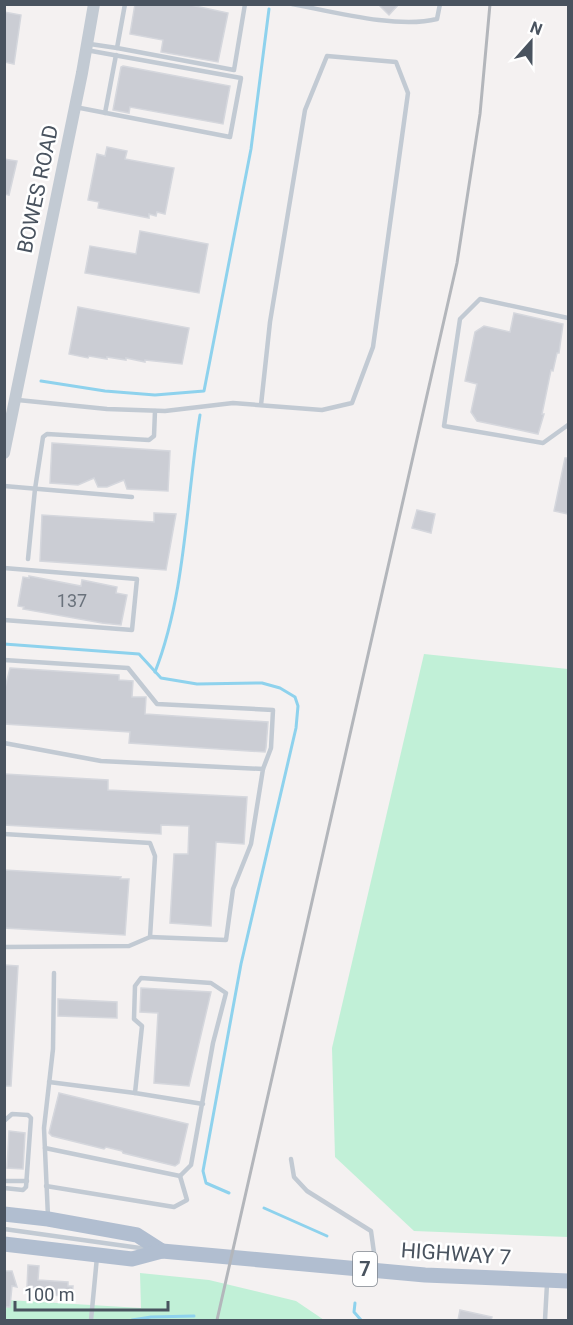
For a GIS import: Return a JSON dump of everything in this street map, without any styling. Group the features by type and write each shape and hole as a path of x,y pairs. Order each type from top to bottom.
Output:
{"main road":[{"name":"HIGHWAY 7","path":"4,1214 48,1219 137,1235 162,1251"},
{"name":"HIGHWAY 7","path":"4,1244 132,1258 162,1251 435,1275 568,1281"}],"street":[{"name":"BOWES ROAD","path":"4,453 94,4"}],"lane":[{"path":"117,48 125,4"},
{"path":"87,46 117,48 234,70 245,4"},
{"path":"292,4 392,22 421,23 437,19 441,4"},
{"path":"75,107 230,137 241,78 116,55 87,46"},
{"path":"105,113 116,55"},
{"path":"15,400 155,411 233,403 322,411 352,403 373,347 408,93 396,62 327,56 305,110 270,322 261,405"},
{"path":"568,318 480,299 460,319 444,426 543,442 568,425"},
{"path":"28,559 42,441 47,434 149,440 154,436 155,411"},
{"path":"4,486 132,497"},
{"path":"4,568 137,579 132,630 4,620"},
{"path":"4,660 128,668 157,704 273,710 271,748 263,769 251,844 233,889 226,940 150,937 129,946 4,947"},
{"path":"4,743 101,761 263,769"},
{"path":"4,834 150,843 155,856 150,937"},
{"path":"48,1219 44,1128 53,1049 54,973"},
{"path":"135,1093 142,1026 134,1019 135,986 141,978 211,983 226,993 213,1043 191,1165 180,1176"},
{"path":"49,1082 203,1104"},
{"path":"4,1121 12,1114 28,1115 32,1118 26,1187 23,1190 4,1188"},
{"path":"45,1148 180,1176"},
{"path":"291,1159 294,1177 307,1191 371,1231 376,1270"},
{"path":"46,1186 174,1207 187,1200 180,1176"},
{"path":"4,1181 27,1181"},
{"path":"4,1229 162,1251"},
{"path":"91,1320 97,1254"},
{"path":"545,1320 547,1281"}],"green space":[{"path":"424,654 568,669 568,1237 414,1231 335,1157 332,1048"},
{"path":"140,1273 209,1280 296,1301 324,1320 5,1320 7,1300 141,1308"}],"building":[{"path":"135,4 186,4 228,13 218,62 161,52 163,40 130,34"},
{"path":"378,4 399,4 389,15"},
{"path":"4,12 21,15 14,64 4,62"},
{"path":"123,66 230,86 223,124 130,107 129,113 113,110"},
{"path":"107,147 127,151 125,159 174,168 165,214 157,212 156,216 149,214 149,218 98,208 99,202 88,200 97,154 105,156"},
{"path":"4,159 17,161 9,195 4,194"},
{"path":"140,231 208,244 199,293 85,273 90,246 136,254"},
{"path":"78,307 189,328 182,364 145,360 145,362 126,358 126,360 107,357 107,359 89,356 88,358 69,354"},
{"path":"514,313 563,324 559,353 557,353 553,371 551,370 542,414 544,414 538,434 477,421 471,412 477,384 465,381 475,332 484,326 510,332"},
{"path":"52,443 170,451 168,491 127,489 124,480 107,487 98,487 94,478 78,485 50,483"},
{"path":"565,458 568,458 568,514 554,511"},
{"path":"417,510 435,514 431,533 412,528"},
{"path":"154,513 176,514 166,570 40,561 42,515 154,522"},
{"path":"29,576 81,586 82,580 117,587 116,593 127,595 121,625 23,609 24,607 18,606 23,577 29,578"},
{"path":"10,668 119,675 119,680 133,681 132,697 146,697 145,714 268,722 265,752 129,743 130,732 4,724 4,692"},
{"path":"4,774 108,780 108,790 247,797 244,844 216,842 211,926 170,923 174,854 188,854 189,826 161,825 161,834 4,825"},
{"path":"4,870 129,879 125,935 4,928"},
{"path":"4,965 18,966 11,1086 4,1086"},
{"path":"141,988 211,992 189,1086 154,1083 158,1013 140,1012"},
{"path":"58,999 117,1002 117,1018 58,1016"},
{"path":"59,1093 188,1124 179,1163 175,1166 106,1147 104,1149 52,1136 49,1133"},
{"path":"9,1131 25,1133 23,1169 7,1168"},
{"path":"28,1265 39,1266 38,1280 68,1282 68,1286 73,1286 72,1297 43,1294 44,1288 27,1287"},
{"path":"4,1271 12,1271 17,1287 12,1286 10,1307 4,1307"},
{"path":"460,1310 492,1317 491,1320 458,1320"}],"waterway":[{"path":"41,381 105,391 155,395 204,391 251,149 269,9"},
{"path":"155,672 165,642 179,578 200,415"},
{"path":"4,644 139,654 161,678 197,684 262,683 280,688 295,697 298,706 296,728 241,964 203,1171 206,1183 229,1193"},
{"path":"264,1208 327,1236"},
{"path":"355,1303 354,1312 361,1320"},
{"path":"132,1320 194,1316"}],"railway":[{"path":"217,1320 457,263 480,114 490,4"}]}
